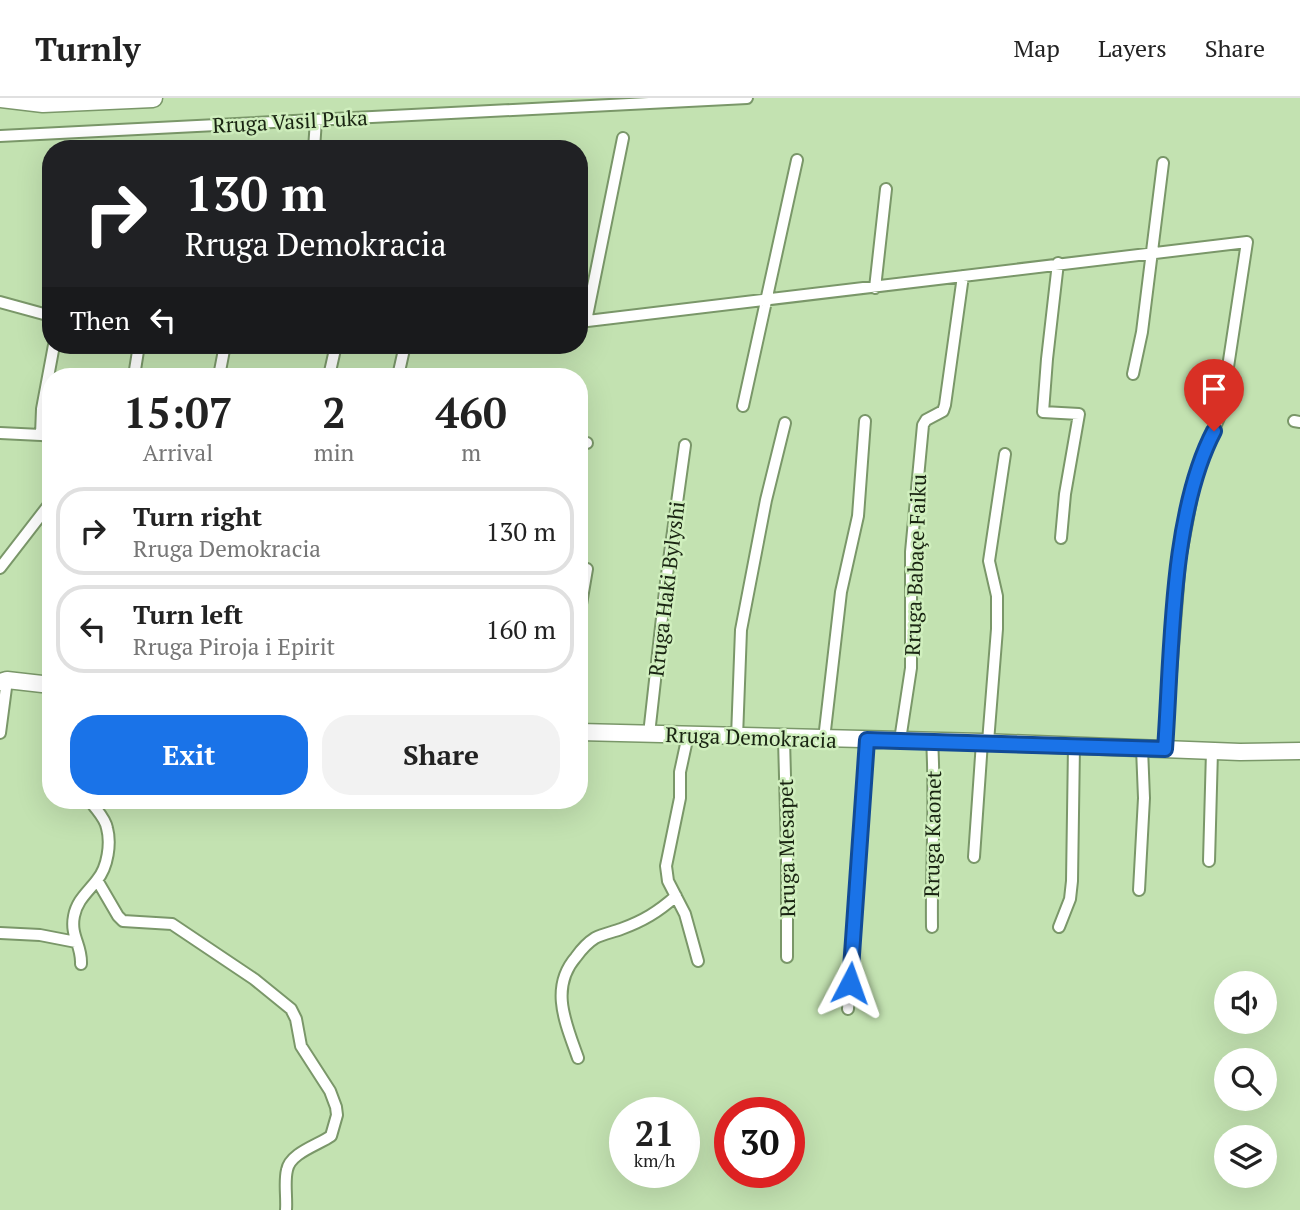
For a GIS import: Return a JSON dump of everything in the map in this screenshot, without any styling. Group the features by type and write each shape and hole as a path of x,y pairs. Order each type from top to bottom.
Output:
{"main road":[{"path":"0,98 43,103 153,98"},
{"path":"2,679 42,684"},
{"name":"Rruga Demokracia","path":"588,732 932,740 1212,751 1300,751"}],"street":[{"name":"Rruga Vasil Puka","path":"0,136 747,98"},
{"path":"315,140 316,120"},
{"path":"588,298 622,138"},
{"path":"743,406 797,160"},
{"path":"1133,374 1142,332 1163,163"},
{"path":"875,288 886,189"},
{"path":"588,320 1247,242 1221,413 1197,468 1180,560 1165,749"},
{"path":"1058,263 1044,412 1079,414 1065,495 1061,538"},
{"name":"Rruga Babaçe Faiku","path":"900,740 911,668 911,552 923,425 926,420 943,411 945,405 963,276"},
{"path":"0,302 42,314"},
{"path":"824,739 839,604 858,516 865,421"},
{"path":"737,737 741,630 766,500 785,423"},
{"path":"0,433 42,436"},
{"name":"Rruga Haki Bylyshi","path":"649,734 685,445"},
{"path":"974,857 997,629 997,596 989,561 1004,454"},
{"path":"0,568 42,514"},
{"path":"0,733 2,679"},
{"path":"688,735 680,772 680,799 666,866 668,881 685,914 698,961"},
{"name":"Rruga Mesapet","path":"784,738 787,957"},
{"path":"848,1009 867,740"},
{"name":"Rruga Kaonet","path":"932,740 935,803 931,866 932,927"},
{"path":"1059,927 1070,899 1072,881 1074,746"},
{"path":"1139,890 1144,798 1142,748"},
{"path":"1209,861 1212,751"},
{"path":"81,964 80,949 72,932 77,906 103,871 109,842 107,826 96,809"},
{"path":"97,880 123,921 172,924 254,979 291,1009 296,1019 301,1046 330,1091 337,1115 331,1136 289,1163 286,1169 286,1210"},
{"path":"578,1058 564,1018 561,1000 562,982 568,965 596,938 642,921 658,912 676,896"},
{"path":"0,933 50,936 76,942"}],"route":[{"path":"850,983 867,740 1165,749 1180,560 1197,468 1214,431"}]}
